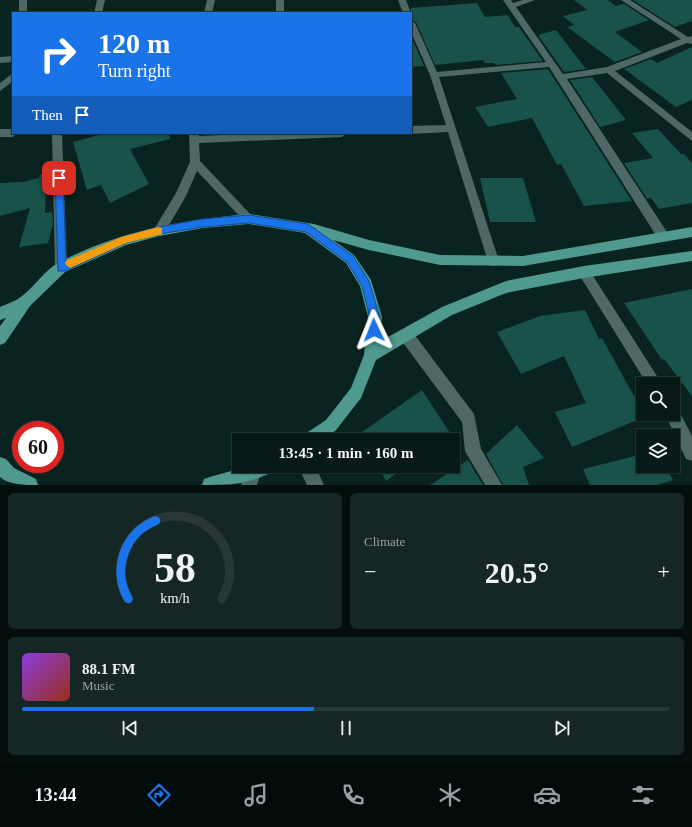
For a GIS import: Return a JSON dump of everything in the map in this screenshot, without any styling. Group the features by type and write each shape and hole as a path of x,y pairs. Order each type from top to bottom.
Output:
{"main road":[{"path":"0,338 25,302 61,268 124,240 159,231 203,223 249,219 308,228 369,245 440,260 493,261 523,261 692,232"},
{"path":"308,228 350,259 366,284 375,318 371,355 356,393 331,424 320,433"},
{"path":"371,355 448,311 506,287 584,272 692,256"},
{"path":"0,314 25,302"},
{"path":"3,473 30,485"},
{"path":"210,485 256,475"}],"street":[{"path":"23,0 23,12"},
{"path":"98,12 101,0"},
{"path":"208,12 210,0"},
{"path":"280,0 280,12"},
{"path":"402,0 407,12"},
{"path":"531,0 509,3 561,77 663,236"},
{"path":"625,0 690,40"},
{"path":"412,26 434,75 493,261"},
{"path":"561,77 609,70 690,40"},
{"path":"412,46 420,46"},
{"path":"0,60 12,59"},
{"path":"434,75 552,64"},
{"path":"609,70 692,137"},
{"path":"0,88 12,77"},
{"path":"412,130 452,128"},
{"path":"0,134 12,133"},
{"path":"58,134 61,268"},
{"path":"159,231 181,195 195,162 194,137 305,134"},
{"path":"195,162 249,219"},
{"path":"584,272 651,377"},
{"path":"406,335 469,419 473,451 494,485"},
{"path":"677,421 692,450"},
{"path":"310,473 316,485"}],"building":[{"path":"574,0 608,0 616,6 624,4 649,20 615,32 642,52 615,62 567,27 574,25 563,16 587,10"},
{"path":"633,0 692,0 692,21 675,27"},
{"path":"477,3 485,17 508,15 515,27 519,27 543,61 496,65 494,63 485,63 483,60 435,65 416,22 412,20 411,8"},
{"path":"556,30 586,69 564,72 538,35"},
{"path":"412,38 424,66 412,67"},
{"path":"692,47 692,100 676,107 624,69 651,59 657,63"},
{"path":"548,69 632,201 584,206 561,164 557,165 532,118 488,127 475,107 517,99 501,73"},
{"path":"592,77 626,120 600,127 570,80"},
{"path":"658,129 681,154 684,154 692,163 692,203 659,209 651,198 647,199 624,163 653,158 632,133"},
{"path":"102,134 169,134 170,139 130,149 149,184 110,203 101,185 87,190 73,142"},
{"path":"40,174 46,175 45,213 52,212 53,224 48,243 19,247 30,208 0,216 0,183 23,182 39,178"},
{"path":"480,178 523,178 536,222 490,222"},
{"path":"692,289 692,396 680,380 680,377 678,377 664,359 662,360 624,303"},
{"path":"585,310 599,339 602,338 636,399 636,421 572,447 555,412 586,403 564,356 521,374 497,332 540,316"},
{"path":"422,390 450,433 360,433"},
{"path":"517,425 544,458 523,467 529,485 503,485 486,454"},
{"path":"636,456 636,473 670,473 673,480 657,485 590,485 583,469"},
{"path":"468,460 483,485 430,485 448,473 460,473 460,465"},
{"path":"382,473 397,473 386,481"}],"slow traffic":[{"path":"70,264 124,240 158,231"}],"route":[{"path":"59,178 61,268 124,240 159,231 203,223 249,219 308,228 340,250 350,259 366,284 375,318 374,330"}]}
